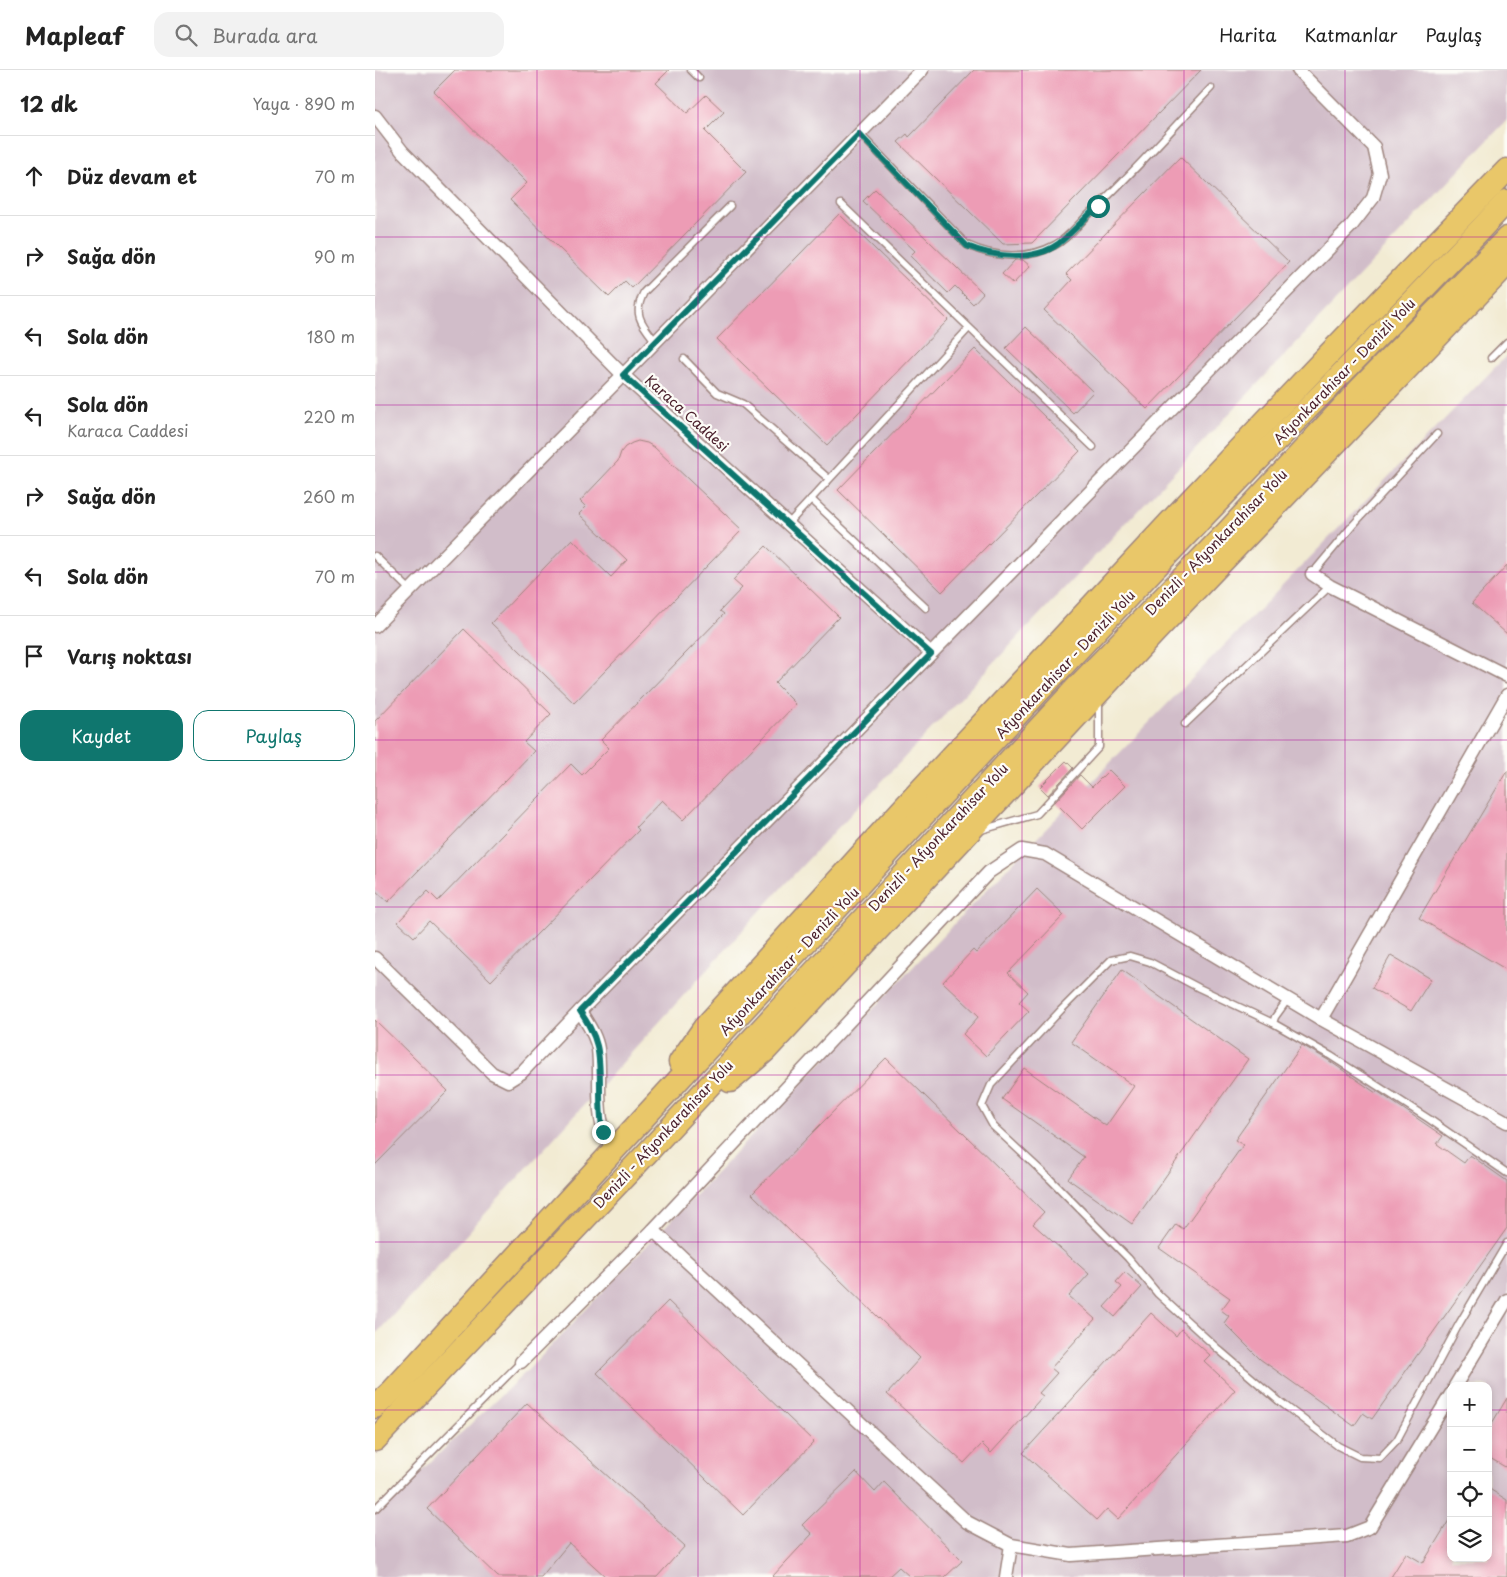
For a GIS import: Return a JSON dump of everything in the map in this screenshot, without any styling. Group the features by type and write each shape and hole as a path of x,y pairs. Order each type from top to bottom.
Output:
{"highway":[{"path":"621,1142 704,1028 894,818 1323,360 1507,170"},
{"name":"Afyonkarahisar - Denizli Yolu","path":"621,1142 1207,512 1507,201"},
{"name":"Denizli - Afyonkarahisar Yolu","path":"375,1440 646,1154 1078,686 1229,530 1359,390 1507,238"},
{"path":"646,1154 765,1051 1099,692 1507,264"},
{"name":"Denizli - Afyonkarahisar Yolu","path":"375,1407 393,1390 621,1142"}],"street":[{"path":"375,626 922,70"},
{"path":"375,958 492,1073 508,1081 521,1073 1352,225 1373,198 1380,174 1374,147 1298,70"},
{"name":"Karaca Caddesi","path":"375,116 402,151 623,375 931,654"},
{"path":"1312,574 1330,586 1507,676"},
{"path":"1321,1019 1507,695"},
{"path":"521,1362 653,1230 989,872 1022,850 1045,854 1321,1019 1507,1122"},
{"path":"580,1011 594,1036 598,1049 602,1126 606,1138 621,1142"},
{"path":"653,1230 967,1522 1011,1545 1071,1556 1347,1536 1370,1527 1447,1401"},
{"path":"1457,1382 1507,1300"},
{"path":"1006,1577 1011,1545"}],"lane":[{"path":"691,70 699,78"},
{"path":"859,134 967,246 997,255 1021,255 1033,253 1057,244 1098,206 1211,88"},
{"path":"841,204 1093,447"},
{"path":"656,342 641,323 639,316 640,303 644,292 730,206"},
{"path":"788,524 969,328"},
{"path":"1491,358 1507,342"},
{"path":"683,359 717,393 743,404 829,479"},
{"path":"1312,574 1353,525 1437,434"},
{"path":"811,499 926,608"},
{"path":"375,556 410,590"},
{"path":"1185,724 1330,586"},
{"path":"968,833 1037,814 1099,747 1099,692"},
{"path":"1507,1173 1429,1118 1331,1056 1273,1023 1199,988 1150,962 1130,956 1111,960 1003,1071 991,1085 982,1106 993,1126 1070,1199 1128,1258 1158,1294 1279,1401 1337,1446 1360,1457 1379,1458 1397,1440 1459,1324 1507,1243"},
{"path":"1273,1023 1288,999"},
{"path":"375,1510 521,1362"}],"shaded area":[{"path":"375,70 1507,70 1507,120 783,886 375,1335"},
{"path":"1507,355 1507,1577 375,1577 375,1514 528,1370 998,878"}],"building":[{"path":"455,70 669,70 656,83 687,113 706,95 724,112 705,131 746,172 632,288 625,281 609,297 510,200 527,183 434,91"},
{"path":"974,70 1201,70 1032,243 1003,244 898,142 907,134 909,137"},
{"path":"1180,157 1289,262 1147,409 1044,310 1072,280 1066,274"},
{"path":"875,189 983,293 973,304 955,286 948,293 910,256 915,251 863,201"},
{"path":"839,214 948,320 827,445 717,339"},
{"path":"1015,260 1023,260 1030,266 1013,284 1002,274"},
{"path":"1026,327 1093,392 1073,413 1006,348"},
{"path":"975,349 1080,451 942,592 838,490"},
{"path":"638,441 654,447 742,530 574,703 491,623 572,539 611,577 627,560 579,514 586,507 580,501 618,461 625,447"},
{"path":"766,546 839,617 775,683 796,704 683,820 662,800 636,827 639,830 491,981 429,921 414,937 398,922 428,891 438,901 571,764 582,775 609,748 601,740 724,614 720,611 742,588 733,580"},
{"path":"1507,565 1507,634 1472,603"},
{"path":"464,629 551,714 524,742 534,751 388,902 375,890 375,721"},
{"path":"1066,761 1073,768 1048,795 1040,787"},
{"path":"1109,770 1125,786 1082,829 1055,802 1080,775 1092,787"},
{"path":"1507,771 1507,970 1419,918"},
{"path":"1037,889 1064,915 1008,973 1028,992 1019,1002 1029,1011 986,1056 963,1034 979,1016 943,982 973,950 976,953"},
{"path":"1391,955 1431,979 1411,1011 1372,988"},
{"path":"1122,970 1248,1059 1132,1224 1068,1179 1084,1157 1002,1099 1024,1068 1106,1126 1134,1086 1071,1042"},
{"path":"375,1020 448,1091 375,1165"},
{"path":"1302,1045 1328,1060 1376,1093 1377,1091 1443,1136 1437,1144 1464,1163 1470,1155 1507,1181 1507,1228 1372,1419 1363,1413 1354,1426 1260,1359 1224,1323 1229,1316 1221,1310 1230,1298 1159,1248 1176,1224 1183,1229 1243,1145 1235,1140"},
{"path":"886,1058 1044,1212 1033,1224 1089,1274 1069,1296 1095,1319 1051,1368 1057,1373 1039,1393 1043,1396 991,1453 982,1444 964,1463 887,1394 920,1358 752,1194"},
{"path":"1125,1272 1142,1287 1115,1317 1104,1307 1122,1287 1116,1282"},
{"path":"668,1301 814,1442 743,1515 597,1373"},
{"path":"1151,1313 1176,1336 1181,1329 1210,1355 1204,1361 1235,1390 1118,1519 1107,1509 1097,1520 1023,1453"},
{"path":"1507,1398 1507,1468 1492,1459 1492,1423"},
{"path":"527,1403 685,1546 657,1577 606,1577 569,1543 541,1577 498,1577 427,1509"},
{"path":"856,1472 875,1492 884,1482 962,1561 945,1577 910,1577 899,1567 888,1577 772,1577 812,1534 802,1525"},
{"path":"1492,1491 1507,1500 1507,1577 1391,1577 1406,1553 1423,1563 1447,1524 1447,1562 1492,1562"}],"route":[{"path":"603,1132 598,1049 594,1036 580,1011 931,654 623,375 859,134 967,246 977,250 1008,256 1045,250 1057,244 1098,206"}]}
